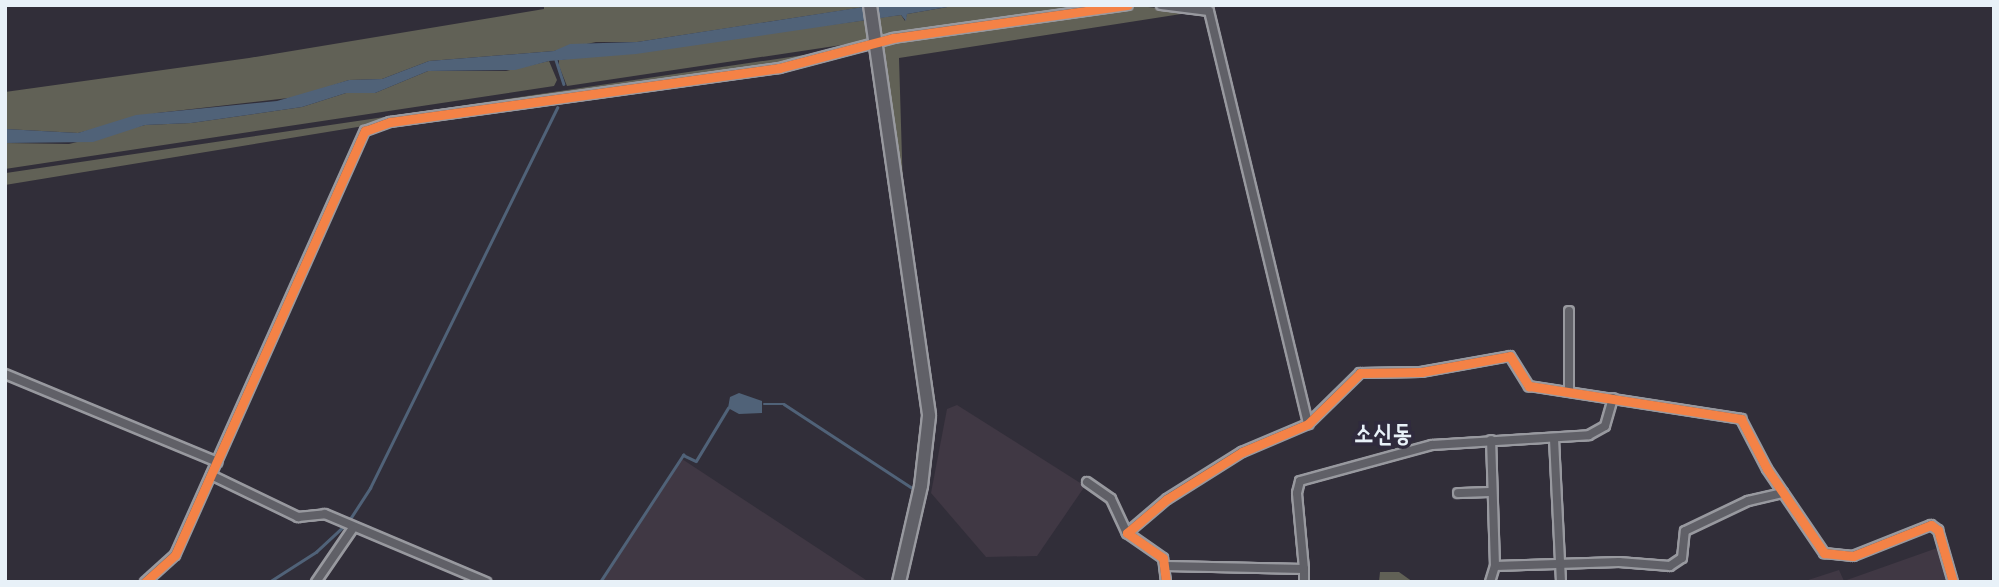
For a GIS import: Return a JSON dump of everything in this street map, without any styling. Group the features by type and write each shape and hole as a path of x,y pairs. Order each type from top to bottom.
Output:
{"main road":[{"path":"870,5 929,416 921,486 898,582"}],"street":[{"path":"145,582 169,565 365,131 390,122 779,68 876,38 1128,5"},
{"path":"1161,5 1209,11 1308,424"},
{"path":"1569,311 1569,393"},
{"path":"1128,533 1167,499 1242,452 1308,424 1360,373 1421,372 1487,357 1510,356 1529,386 1741,419 1818,548 1832,556 1853,556 1935,526 1952,582"},
{"path":"5,374 217,462"},
{"path":"1304,582 1297,493 1300,481 1419,447 1491,440 1554,439 1600,432 1609,419 1613,398"},
{"path":"1554,439 1561,582"},
{"path":"1490,582 1495,566 1491,440"},
{"path":"211,475 299,517 325,514 486,582"},
{"path":"1087,482 1111,499 1128,533 1163,558 1166,582"},
{"path":"1458,493 1492,492"},
{"path":"1495,566 1619,562 1670,566 1682,558 1685,531 1729,508 1783,493"},
{"path":"316,582 353,528"},
{"path":"1166,566 1304,569"}],"shaded area":[{"path":"544,5 865,7 637,42 596,42 554,51 429,61 382,79 349,80 297,97 157,113 78,133 5,129 5,92 249,58 544,9"},
{"path":"959,5 1115,5 880,37 877,18 901,15 905,21 907,14"},
{"path":"1139,6 1194,12 899,58 903,191 911,254 881,43"},
{"path":"867,20 871,39 855,43 567,86 559,66 559,60"},
{"path":"844,49 807,61 376,124 5,185 6,173"},
{"path":"549,61 557,80 554,86 5,169 5,143 69,144 145,125 191,123 302,107 346,93 375,93 428,71 506,71"},
{"path":"957,405 1085,486 1037,556 986,557 931,493 947,409"},
{"path":"682,459 869,582 602,582"},
{"path":"1940,547 1951,582 1802,582 1839,570 1844,581"},
{"path":"1380,572 1399,572 1413,582 1379,582"}],"water":[{"path":"876,5 959,5 907,14 906,21 901,15 636,54 549,61 515,70 428,71 375,93 346,93 302,107 191,123 145,125 93,142 5,143 5,129 78,133 136,115 277,101 349,80 382,79 429,61 554,51 570,44 637,42"},
{"path":"739,393 762,401 762,413 739,414 728,408 730,397"}],"waterway":[{"path":"556,60 564,84"},
{"path":"355,523 350,519 370,488 557,108"},
{"path":"764,404 784,404 911,487"},
{"path":"600,582 683,455 696,461 728,408"},
{"path":"269,582 316,552 343,527"},
{"path":"486,579 493,582"}],"cycle path":[{"path":"145,582 175,555 365,131 390,122 779,68 893,38 1128,5"},
{"path":"1166,582 1163,558 1127,533 1167,499 1242,452 1308,424 1360,373 1421,372 1510,356 1529,386 1741,419 1767,469 1824,553 1853,556 1931,525 1938,530 1953,582"}],"district":[{"name":"소신동","path":"1383,435"}]}
